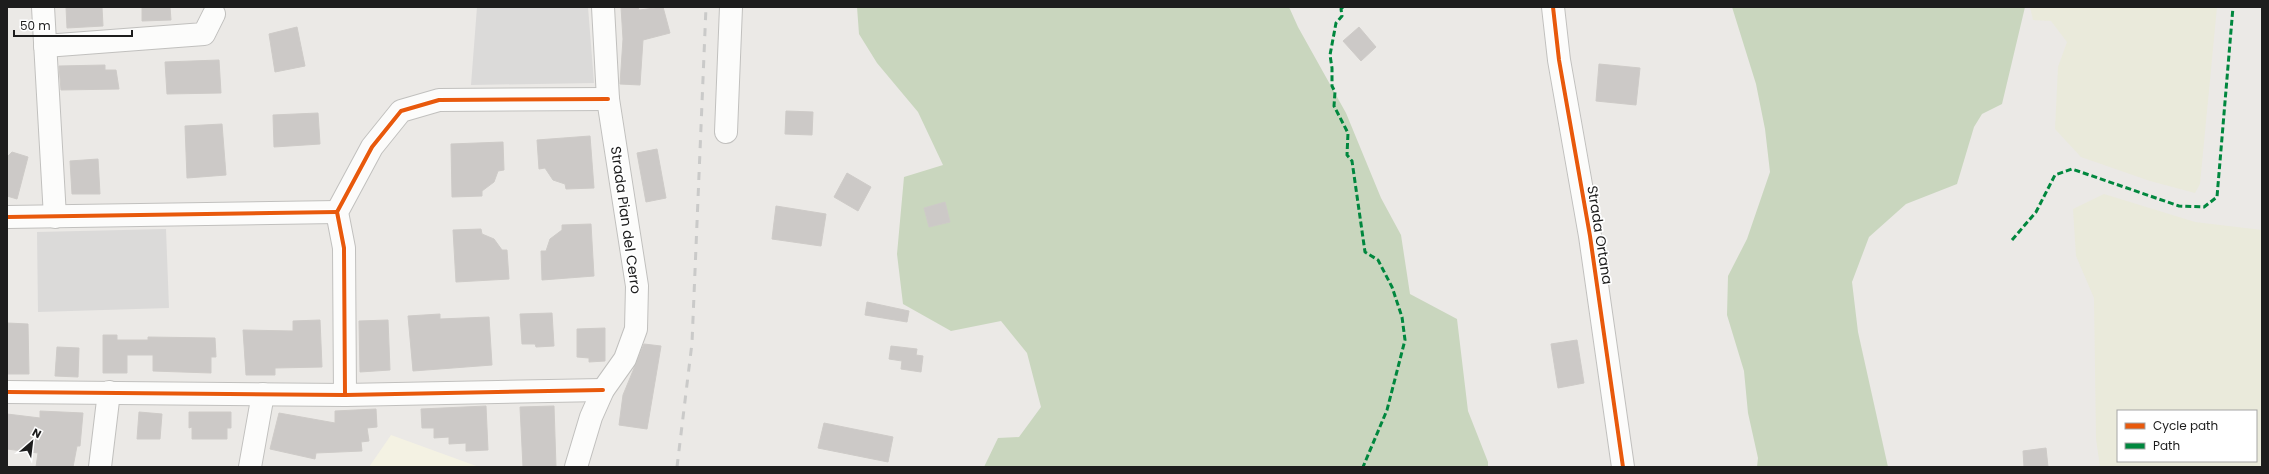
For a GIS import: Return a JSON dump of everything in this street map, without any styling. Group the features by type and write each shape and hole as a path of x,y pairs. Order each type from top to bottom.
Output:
{"street":[{"path":"43,7 55,217"},
{"name":"Strada Pian del Cerro","path":"576,467 591,417 603,390 626,359 636,329 637,286 608,99 603,7"},
{"path":"726,132 731,7"},
{"name":"Strada Ortana","path":"1554,7 1559,60 1590,236 1623,467"},
{"path":"45,46 204,34 214,14"},
{"path":"345,395 344,248 337,212 372,147 401,111 438,100 608,99"},
{"path":"7,217 337,212"},
{"path":"7,392 345,395 603,390"},
{"path":"100,467 109,392"},
{"path":"250,467 263,394"}],"shaded area":[{"path":"477,7 588,7 594,83 471,85"},
{"path":"2030,7 2217,7 2200,184 2195,193 2150,181 2081,157 2055,129 2058,67 2067,42 2051,21 2033,20"},
{"path":"2104,194 2195,222 2262,230 2262,467 2100,467 2096,439 2094,298 2076,256 2073,209"},
{"path":"166,229 169,308 38,312 37,232"},
{"path":"391,435 479,467 369,467"}],"green space":[{"path":"857,7 1289,7 1298,27 1346,113 1381,198 1401,235 1410,294 1457,319 1468,411 1488,462 1488,467 984,467 998,438 1019,437 1041,407 1027,353 1001,321 951,331 903,304 897,254 904,177 943,165 918,112 877,63 859,34"},
{"path":"1732,7 2025,7 2002,104 1982,114 1974,127 1957,184 1906,204 1869,237 1852,282 1858,332 1888,467 1757,467 1758,458 1748,413 1744,371 1727,315 1728,276 1747,239 1770,172 1765,129 1756,84"}],"building":[{"path":"66,7 102,7 103,26 67,28"},
{"path":"142,7 170,7 171,20 142,21"},
{"path":"621,7 638,7 639,10 663,7 670,33 643,40 640,85 620,84 623,39"},
{"path":"297,27 305,66 275,72 269,34"},
{"path":"1359,27 1376,47 1361,61 1343,41"},
{"path":"219,60 221,93 167,94 165,62"},
{"path":"1599,64 1640,68 1636,105 1596,101"},
{"path":"105,65 105,70 116,70 119,89 61,90 59,66"},
{"path":"786,111 813,112 812,135 785,134"},
{"path":"318,113 320,144 274,147 273,115"},
{"path":"222,124 226,175 187,178 185,126"},
{"path":"590,136 594,188 566,189 565,184 553,180 545,168 539,169 537,140"},
{"path":"503,142 504,170 498,171 494,182 482,191 482,196 452,197 451,144"},
{"path":"657,149 666,198 646,202 637,153"},
{"path":"12,152 28,157 17,199 7,196 7,157"},
{"path":"98,159 100,194 72,194 70,161"},
{"path":"847,173 871,187 858,211 834,197"},
{"path":"945,202 950,222 929,227 924,208"},
{"path":"776,206 826,214 821,246 772,239"},
{"path":"591,224 594,276 542,280 541,251 546,251 550,239 562,230 562,225"},
{"path":"481,229 482,234 494,239 502,250 507,250 509,279 456,282 453,230"},
{"path":"867,302 909,311 907,322 865,315"},
{"path":"552,313 554,346 536,347 535,344 522,344 520,314"},
{"path":"440,314 440,319 489,317 492,365 413,371 408,316"},
{"path":"320,320 322,367 275,368 275,375 246,375 243,330 293,331 293,321"},
{"path":"388,320 390,370 360,372 359,321"},
{"path":"7,323 28,324 29,374 7,374"},
{"path":"605,328 605,361 589,362 589,358 577,357 577,329"},
{"path":"103,335 117,335 117,340 148,340 148,337 215,338 216,357 211,357 211,373 153,371 153,355 127,355 127,373 103,373"},
{"path":"1577,340 1584,383 1558,388 1551,344"},
{"path":"644,344 661,346 647,429 619,425 623,395"},
{"path":"891,346 917,349 916,355 923,356 921,372 901,369 902,361 889,359"},
{"path":"57,347 79,348 78,377 55,376"},
{"path":"486,406 488,450 466,451 466,443 449,444 449,437 434,438 434,428 422,428 421,409"},
{"path":"554,406 556,467 523,467 520,407"},
{"path":"376,409 377,427 367,428 369,441 361,442 362,451 316,453 315,459 270,449 279,413 335,423 335,411"},
{"path":"40,411 83,413 80,446 77,446 73,467 36,467 38,453 7,449 7,414 40,418"},
{"path":"139,412 162,414 160,439 137,439"},
{"path":"189,412 231,412 231,428 227,428 227,439 192,439 192,427 189,428"},
{"path":"824,423 893,437 888,462 818,448"},
{"path":"2046,448 2048,467 2024,467 2023,451"}],"railway":[{"path":"677,467 692,343 706,7"}],"marked path":[{"path":"1343,7 1341,9 1342,16 1336,23 1330,55 1332,86 1335,92 1334,106 1348,133 1347,155 1352,161 1365,252 1378,260 1392,287 1402,317 1405,340 1387,410 1363,467"},
{"path":"2012,240 2036,212 2055,175 2072,169 2179,206 2204,207 2217,197 2233,7"}],"cycle path":[{"path":"1553,7 1559,60 1590,236 1623,467"},
{"path":"345,395 344,248 337,212 372,147 401,111 439,100 608,99"},
{"path":"7,217 337,212"},
{"path":"7,392 345,395 603,390"}]}
